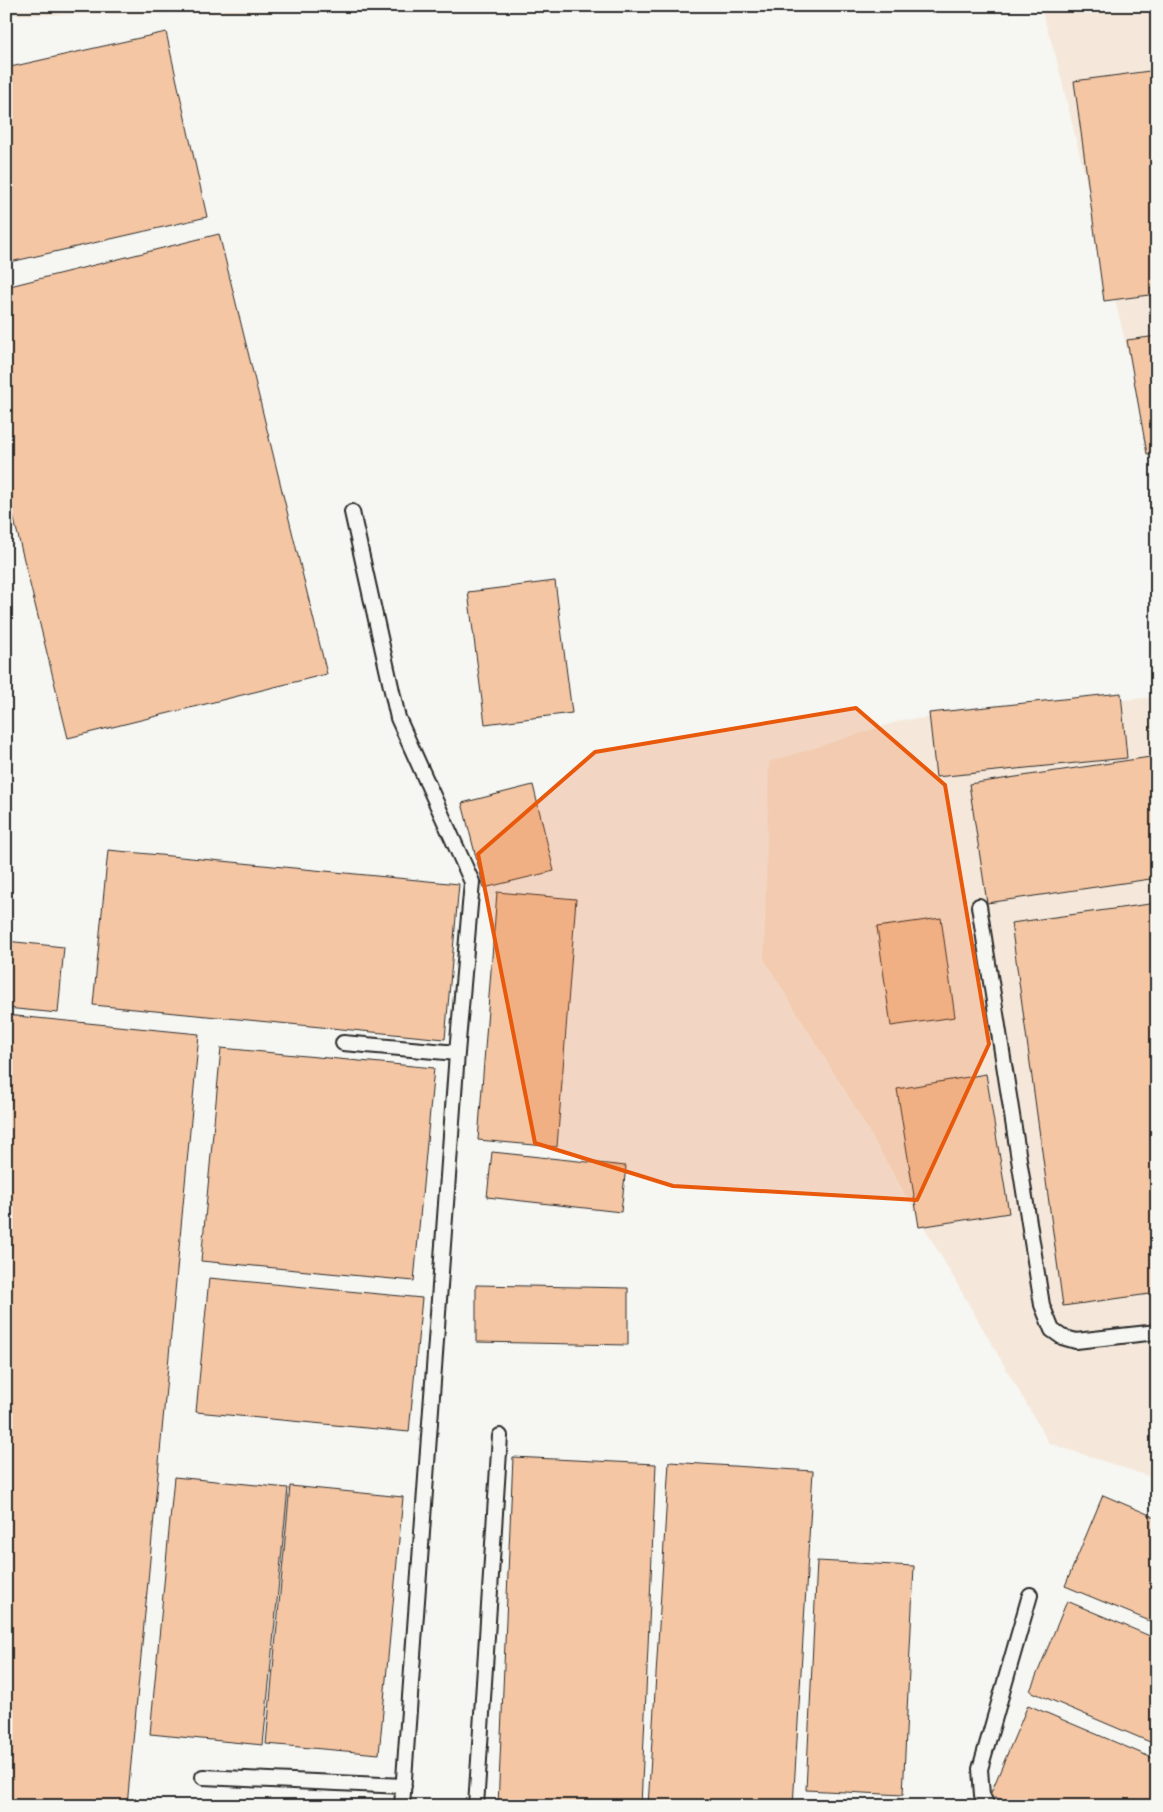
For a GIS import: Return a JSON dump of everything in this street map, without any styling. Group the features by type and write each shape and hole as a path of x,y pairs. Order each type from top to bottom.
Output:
{"lane":[{"path":"352,512 398,718 472,882 457,1053 402,1806"},
{"path":"979,906 1042,1305 1052,1330 1062,1337 1076,1341 1157,1332"},
{"path":"343,1043 457,1053"},
{"path":"476,1806 500,1436"},
{"path":"987,1806 982,1795 980,1769 1030,1595"},
{"path":"203,1777 404,1786"}],"highlighted area":[{"path":"856,708 945,785 989,1044 917,1200 673,1186 535,1143 478,854 595,752"}],"shaded area":[{"path":"6,6 483,6 484,10 7,15"},
{"path":"1040,6 1157,6 1157,473 1056,57"},
{"path":"1157,697 1157,1479 1049,1443 849,1097 764,959 769,762 903,720"}],"building":[{"path":"166,32 207,217 6,263 6,68"},
{"path":"1157,70 1157,294 1104,301 1074,81"},
{"path":"219,234 327,674 68,738 6,487 6,287"},
{"path":"1157,336 1157,453 1147,454 1127,340"},
{"path":"555,581 572,713 485,724 468,592"},
{"path":"1121,693 1127,758 936,777 929,713"},
{"path":"1157,756 1157,878 987,903 969,784"},
{"path":"533,785 554,871 484,888 462,803"},
{"path":"108,850 459,884 445,1039 93,1005"},
{"path":"497,892 576,899 557,1147 478,1140"},
{"path":"1157,903 1157,1293 1063,1306 1011,923"},
{"path":"941,918 955,1017 891,1026 877,927"},
{"path":"6,941 64,947 58,1013 6,1008"},
{"path":"6,1015 199,1034 127,1806 6,1806"},
{"path":"221,1048 434,1068 414,1281 201,1261"},
{"path":"986,1074 1009,1213 919,1227 897,1089"},
{"path":"492,1152 626,1166 621,1212 487,1197"},
{"path":"209,1278 422,1298 409,1432 196,1412"},
{"path":"476,1285 628,1288 628,1345 476,1342"},
{"path":"513,1457 656,1464 641,1806 498,1806"},
{"path":"669,1462 813,1471 793,1806 648,1806"},
{"path":"174,1477 288,1488 263,1745 150,1734"},
{"path":"290,1486 403,1497 379,1754 266,1744"},
{"path":"1103,1495 1157,1518 1157,1624 1065,1586"},
{"path":"817,1561 914,1566 903,1795 806,1790"},
{"path":"1067,1601 1157,1639 1157,1745 1030,1691"},
{"path":"1028,1705 1157,1760 1157,1806 1016,1806 990,1795"}]}
